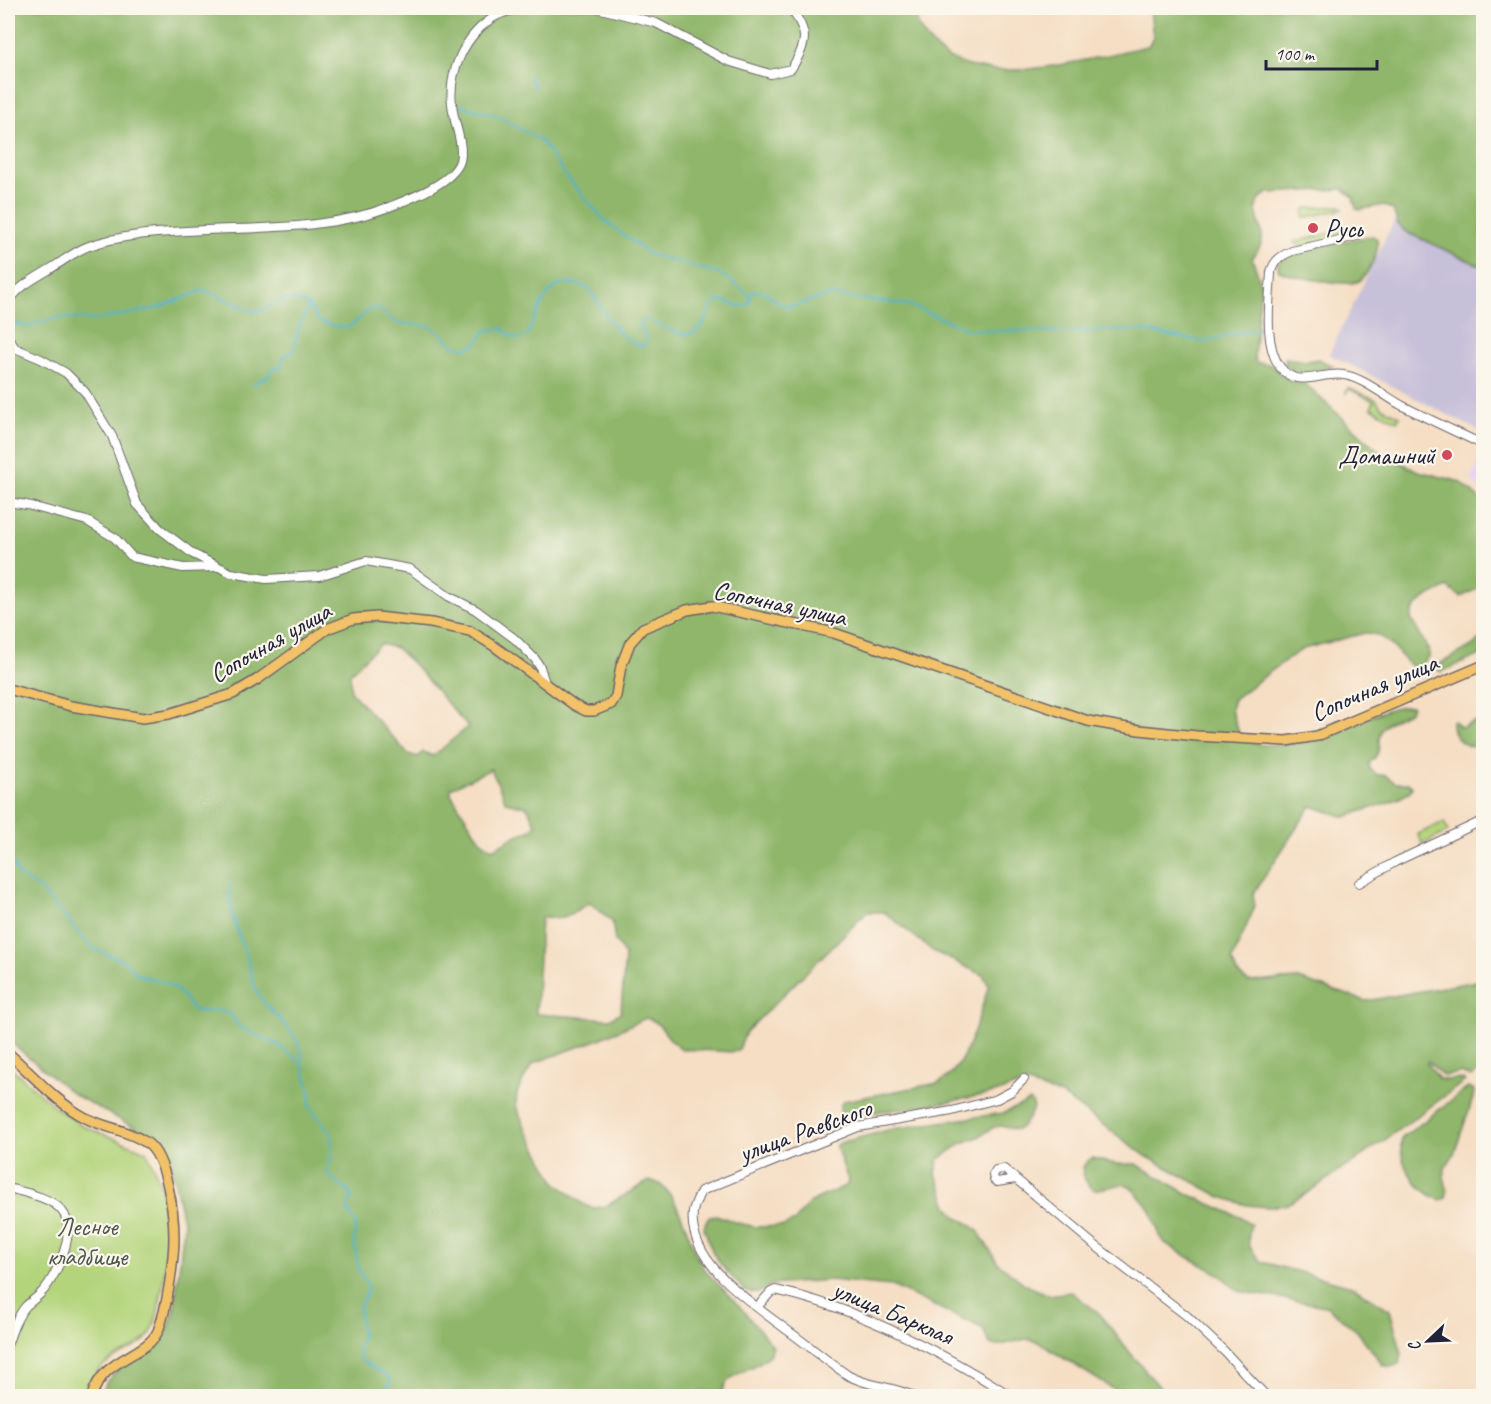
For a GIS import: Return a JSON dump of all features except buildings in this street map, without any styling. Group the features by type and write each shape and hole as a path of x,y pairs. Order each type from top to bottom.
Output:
{"main road":[{"name":"Сопочная улица","path":"8,690 71,706 144,718 169,714 233,694 258,679 327,629 353,619 377,617 431,623 470,631 574,705 586,711 602,709 611,704 616,696 621,666 630,643 643,628 670,616 699,607 712,606 834,633 1088,721 1140,730 1197,736 1286,741 1317,736 1484,665"},
{"path":"8,1053 85,1118 113,1127 148,1143 157,1154 164,1173 174,1236 171,1271 157,1333 150,1341 106,1371 92,1396"}],"street":[{"path":"8,303 17,289 86,247 112,240 168,232 326,224 386,208 423,192 448,177 460,161 460,144 450,92 457,63 464,48 475,34 497,16 520,8"},
{"path":"597,8 656,23 728,61 770,74 792,69 803,50 804,32 800,21 790,8"},
{"path":"1357,236 1292,251 1273,263 1270,272 1269,330 1278,365 1290,375 1307,380 1331,374 1352,377 1401,405 1484,445"},
{"path":"8,337 15,348 41,358 66,373 85,392 112,436 137,504 160,529 193,554 231,573 266,579 319,576 366,561 410,569 448,596 476,610 515,639 535,659 545,683"},
{"path":"8,502 87,521 115,538 132,557 183,568 218,567"},
{"path":"1359,883 1395,861 1484,820"},
{"name":"улица Раевского","path":"757,1307 726,1281 707,1259 694,1226 693,1212 701,1191 858,1127 952,1111 997,1099 1012,1091 1024,1079"},
{"path":"1015,1179 1092,1243 1187,1316 1266,1396"},
{"path":"8,1188 34,1194 55,1205 67,1220 68,1229 67,1242 61,1260 48,1285 25,1307 13,1328 8,1343"},
{"name":"улица Барклая","path":"757,1307 775,1290 840,1310 870,1321 951,1359 1011,1396"},
{"path":"757,1307 849,1376 865,1384 902,1391 913,1396"}],"shaded area":[{"path":"1396,217 1398,224 1406,232 1483,267 1483,433 1329,354"},
{"path":"1483,453 1483,488 1480,485 1477,487 1471,479"}],"green space":[{"path":"8,8 920,8 917,17 919,28 941,53 962,64 987,69 1014,70 1071,63 1148,46 1153,38 1150,8 1483,8 1483,267 1406,232 1398,224 1393,210 1383,205 1359,210 1356,208 1353,197 1343,189 1268,193 1257,203 1256,209 1262,233 1261,245 1252,257 1261,285 1254,357 1257,363 1268,364 1289,380 1306,385 1381,453 1418,471 1463,484 1483,502 1483,586 1461,597 1447,587 1415,608 1411,619 1429,651 1429,657 1419,667 1414,668 1380,637 1365,633 1303,649 1234,699 1231,709 1240,736 1252,743 1275,745 1320,740 1380,712 1412,706 1410,711 1391,721 1382,729 1377,754 1369,763 1370,769 1377,775 1385,775 1396,783 1408,783 1412,787 1410,792 1345,817 1311,806 1253,894 1255,906 1232,960 1237,973 1248,982 1299,979 1366,1001 1483,980 1483,1069 1471,1077 1460,1073 1443,1076 1428,1061 1427,1063 1439,1079 1465,1081 1378,1145 1304,1195 1285,1205 1268,1207 1247,1205 1221,1197 1146,1156 1062,1095 1025,1083 995,1093 924,1106 844,1116 840,1112 844,1101 938,1083 948,1076 957,1066 971,1040 989,986 983,975 933,951 884,912 867,912 746,1032 739,1049 733,1052 681,1049 657,1023 646,1018 597,1040 534,1063 517,1093 516,1105 523,1123 556,1183 586,1206 594,1208 606,1206 649,1181 658,1183 674,1200 701,1264 746,1313 773,1347 760,1363 728,1381 721,1394 714,1396 702,1390 695,1396 101,1396 107,1381 127,1361 156,1342 167,1330 174,1312 184,1226 172,1168 162,1148 150,1136 73,1094 8,1040","holes":["380,644 396,648 415,666 468,727 433,756 423,752 418,757 408,754 351,692 350,673","491,769 506,802 527,807 536,825 529,831 493,849 480,840 451,794 451,788","590,903 612,921 615,941 625,955 621,1012 610,1019 536,1014 541,918 563,917"]},
{"path":"1340,206 1343,209 1304,218 1304,211 1307,208"},
{"path":"1348,229 1346,237 1301,247 1294,242"},
{"path":"1373,236 1377,239 1378,245 1376,254 1367,273 1359,281 1343,283 1320,281 1286,273 1278,268 1279,262 1295,254"},
{"path":"1285,358 1307,361 1318,359 1333,366 1302,372 1285,365"},
{"path":"1348,388 1376,399 1381,407 1400,416 1397,421 1371,408 1374,401 1349,389 1345,394"},
{"path":"1483,636 1483,654 1441,672 1438,670 1441,663 1472,646"},
{"path":"1483,718 1483,748 1465,744 1457,738 1452,728 1452,721 1463,727"},
{"path":"1444,822 1448,832 1423,844 1418,834"},
{"name":"Лесное кладбище","path":"8,1065 57,1109 83,1126 146,1151 160,1186 167,1243 166,1262 154,1326 150,1334 137,1346 100,1368 87,1396 8,1396"},
{"path":"1469,1087 1474,1090 1473,1098 1454,1154 1445,1168 1446,1198 1440,1200 1423,1190 1410,1175 1402,1157 1402,1138"},
{"path":"1029,1101 1034,1107 1025,1123 1017,1130 1001,1126 994,1127 962,1143 938,1160 936,1174 948,1206 956,1217 978,1231 998,1263 1026,1285 1049,1295 1071,1292 1099,1313 1167,1396 1124,1396 1038,1342 1026,1339 996,1346 990,1344 982,1328 892,1286 830,1280 770,1285 759,1293 745,1291 713,1253 704,1228 709,1217 719,1216 756,1227 784,1226 795,1221 810,1202 847,1185 848,1180 836,1146 840,1143 892,1129 1004,1113"},
{"path":"1093,1158 1115,1164 1136,1164 1190,1195 1244,1219 1251,1224 1249,1245 1262,1262 1352,1286 1390,1310 1402,1354 1399,1364 1391,1367 1383,1365 1357,1331 1326,1306 1238,1291 1219,1274 1165,1243 1150,1209 1130,1186 1124,1184 1094,1190 1090,1186 1084,1177 1083,1169"}],"waterway":[{"path":"529,76 535,88"},
{"path":"458,105 498,116 541,141 565,175 604,220 649,254 721,274 751,296 753,291 765,292 780,304 790,307 830,295 909,305 969,330 1054,332 1140,330 1203,342 1259,328"},
{"path":"8,322 27,327 58,317 96,320 158,308 204,290 252,311 262,311 281,300 294,300 309,305 318,321 341,327 352,325 367,311 376,307 397,323 429,326 442,334 452,345 467,348 477,343 486,330 503,329 509,335 519,339 528,334 548,294 559,285 569,283 587,287 615,328 640,346 646,344 646,338 639,325 645,320 680,334 687,334 701,327 710,310 719,300 739,306 749,304 751,296"},
{"path":"254,385 260,379 268,377 272,368 281,368 283,357 294,351 298,330 309,305"},
{"path":"8,853 19,876 41,890 92,948 122,960 133,968 135,973 173,987 185,998 191,1008 197,1011 218,1011 231,1014 238,1026 278,1045 302,1063 311,1095 309,1106 331,1133 332,1154 327,1172 352,1195 348,1211 356,1224 354,1240 359,1271 367,1283 368,1290 359,1308 362,1337 359,1357 390,1378 391,1383 383,1391 383,1396"},
{"path":"230,884 232,913 256,990 298,1042 302,1062"}],"place":[{"name":"Русь","path":"1313,228"},
{"name":"Домашний","path":"1447,455"}]}
